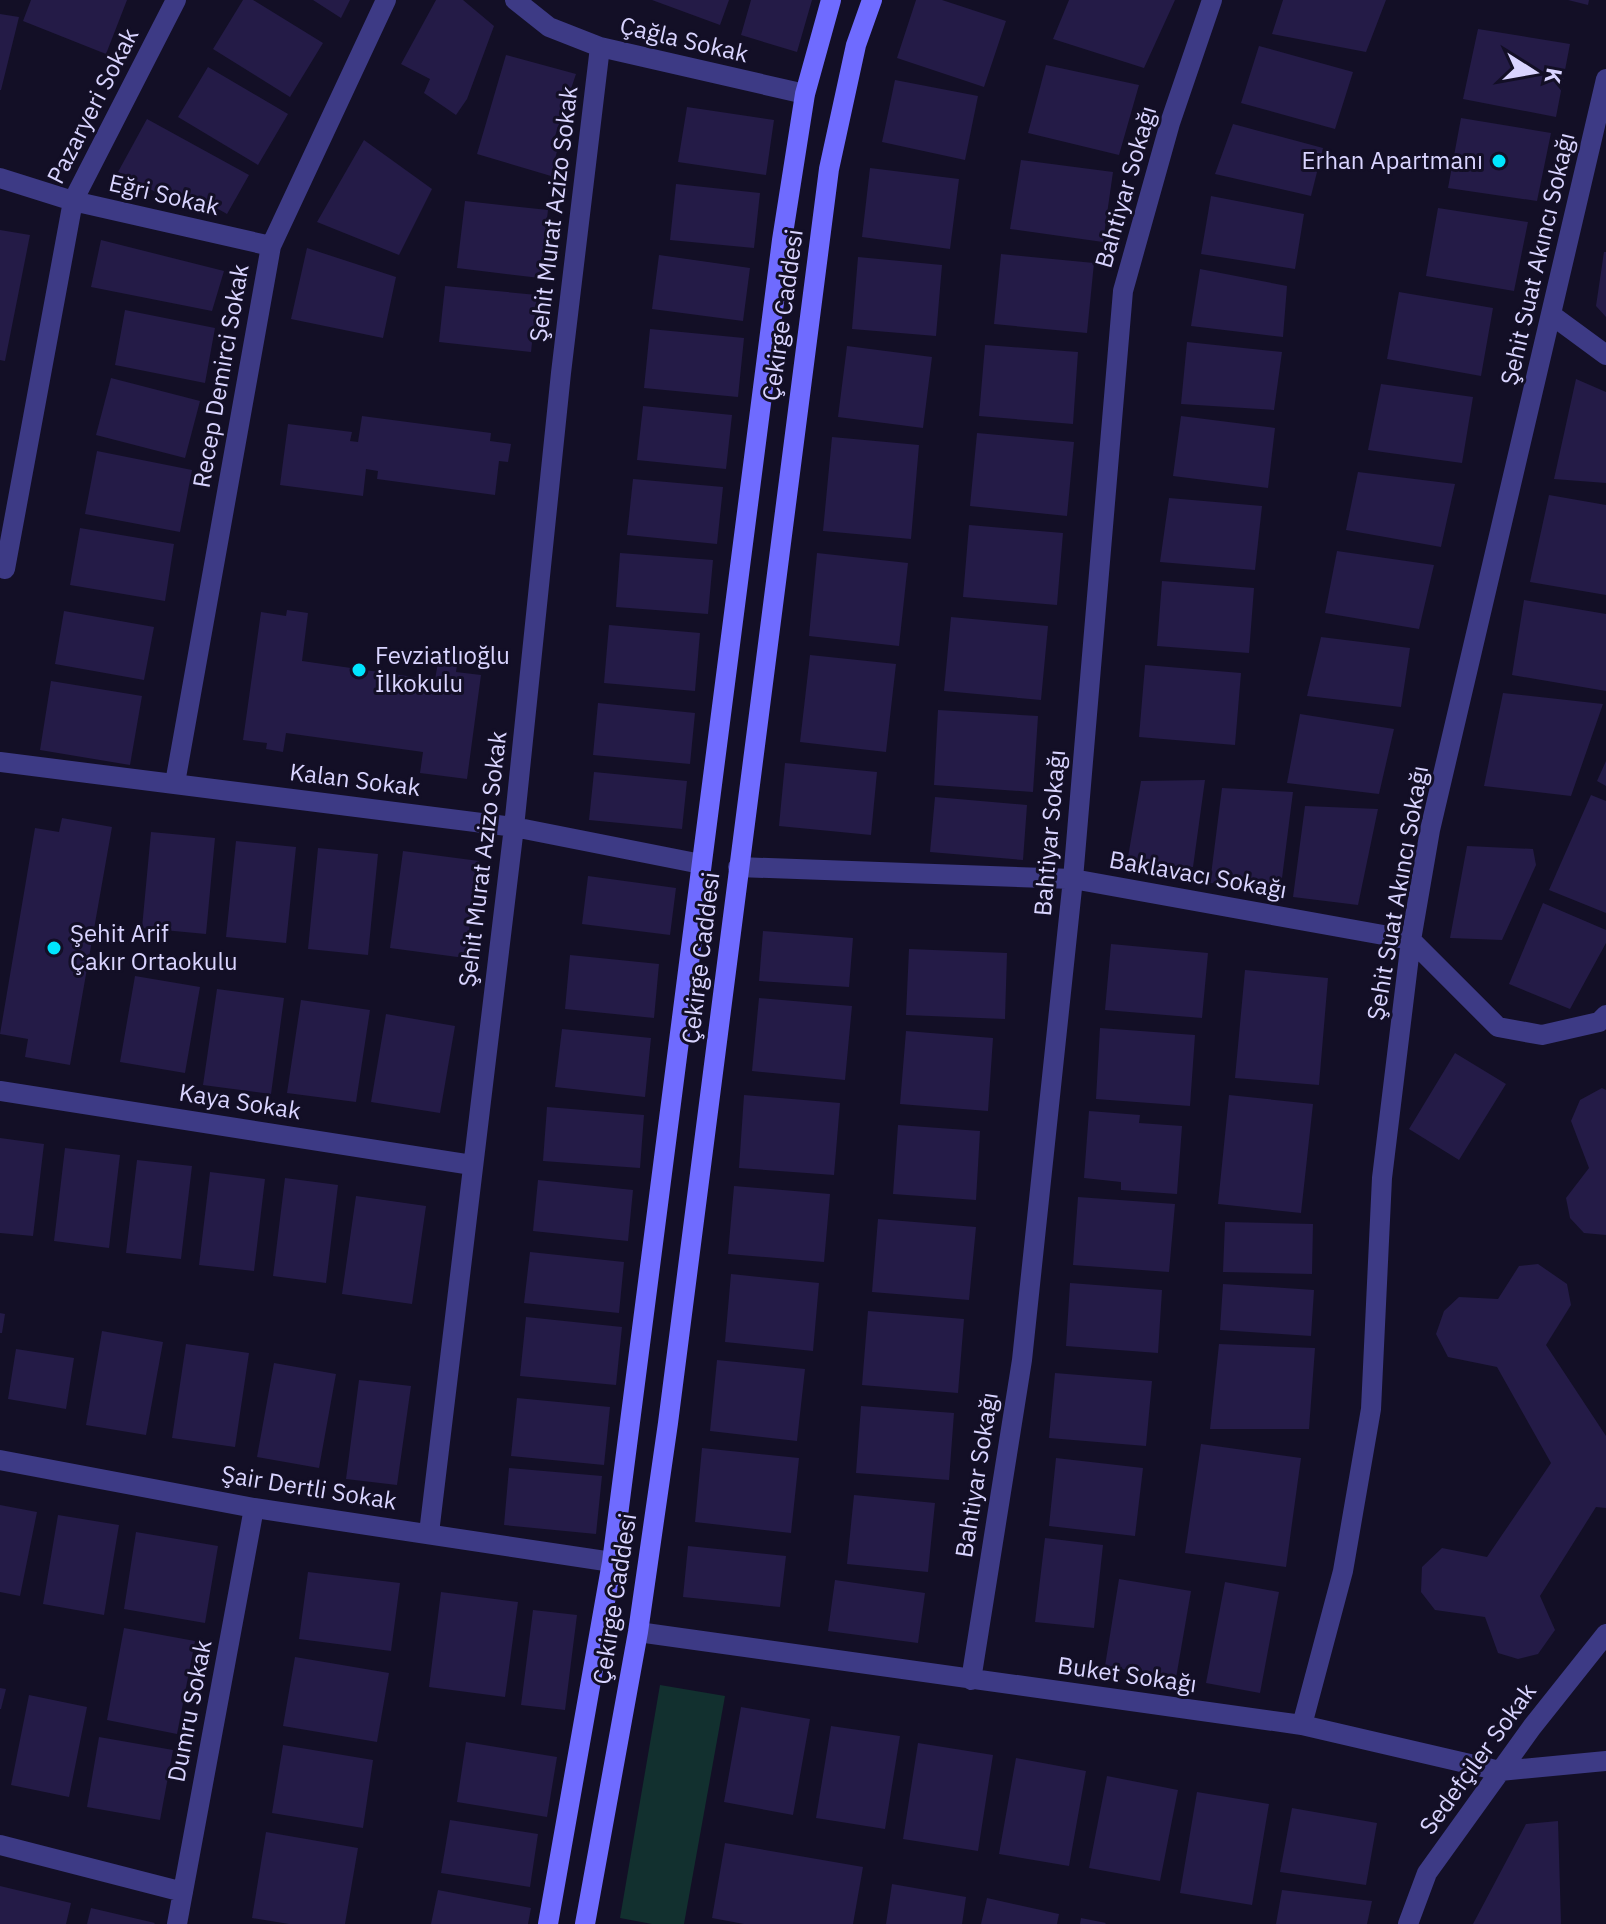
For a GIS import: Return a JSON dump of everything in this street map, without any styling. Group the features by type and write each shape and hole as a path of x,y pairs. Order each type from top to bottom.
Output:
{"main road":[{"name":"Çekirge Caddesi","path":"548,1924 612,1562 782,240 805,94 831,0"},
{"name":"Çekirge Caddesi","path":"585,1924 638,1632 829,169 856,45 872,0"}],"street":[{"name":"Pazaryeri Sokak","path":"5,569 73,201 176,0"},
{"name":"Recep Demirci Sokak","path":"175,783 271,246 386,0"},
{"name":"Çağla Sokak","path":"515,0 549,27 600,47 805,94"},
{"name":"Bahtiyar Sokağı","path":"971,1680 1022,1360 1073,879 1123,291 1170,123 1212,0"},
{"name":"Şehit Murat Azizo Sokak","path":"429,1533 514,827 561,373 600,47"},
{"name":"Şehit Suat Akıncı Sokağı","path":"1302,1725 1343,1571 1371,1409 1382,1178 1411,940 1430,830 1605,89"},
{"name":"Eğri Sokak","path":"0,178 73,201 271,246"},
{"path":"1553,316 1606,355"},
{"name":"Kalan Sokak","path":"0,762 514,827 701,864"},
{"name":"Baklavacı Sokağı","path":"738,867 1073,879 1411,940"},
{"path":"1411,940 1498,1027 1542,1035 1599,1022 1606,1015"},
{"name":"Kaya Sokak","path":"0,1091 472,1165"},
{"name":"Şair Dertli Sokak","path":"0,1460 254,1508 612,1562"},
{"name":"Dumru Sokak","path":"177,1924 254,1508"},
{"name":"Buket Sokağı","path":"638,1632 1302,1725 1500,1771 1606,1761"},
{"name":"Sedefçiler Sokak","path":"1408,1924 1427,1873 1500,1771 1606,1634"},
{"path":"0,1845 183,1892"}],"green space":[{"path":"660,1685 725,1696 684,1924 652,1924 620,1918"}],"building":[{"path":"31,0 127,0 106,54 23,21"},
{"path":"243,0 253,0 323,43 290,97 213,49"},
{"path":"313,0 350,0 341,18"},
{"path":"436,0 463,0 494,26 467,99 456,115 424,93 430,79 401,64"},
{"path":"652,0 729,0 720,25"},
{"path":"751,0 812,0 797,52 741,35"},
{"path":"916,0 942,0 1006,21 984,87 897,58"},
{"path":"1069,0 1175,0 1144,68 1053,39"},
{"path":"1283,0 1386,0 1366,52 1272,34"},
{"path":"1568,0 1589,0 1588,5"},
{"path":"0,14 19,17 1,90 0,90"},
{"path":"1478,29 1570,44 1556,117 1463,99"},
{"path":"1259,46 1353,72 1335,129 1241,103"},
{"path":"506,55 576,74 553,142 557,151 551,176 477,154"},
{"path":"1046,65 1139,85 1119,155 1028,133"},
{"path":"208,67 288,114 258,165 178,117"},
{"path":"895,80 978,96 965,160 882,142"},
{"path":"687,107 774,120 766,175 678,162"},
{"name":"Erhan Apartmanı","path":"1461,118 1551,133 1537,201 1448,188"},
{"path":"147,119 249,175 227,214 197,197 193,205 167,190 163,196 118,172"},
{"path":"1233,124 1323,148 1311,196 1215,174"},
{"path":"364,140 432,189 399,255 317,222"},
{"path":"1021,160 1113,172 1103,242 1010,229"},
{"path":"870,168 959,179 950,249 862,237"},
{"path":"676,184 760,193 754,248 670,240"},
{"path":"1211,196 1304,214 1295,269 1201,254"},
{"path":"465,201 548,210 540,278 457,268"},
{"path":"1438,208 1528,222 1514,291 1426,276"},
{"path":"0,230 30,235 5,361 0,360"},
{"path":"101,240 224,271 212,311 91,287"},
{"path":"307,248 396,277 383,338 291,319"},
{"path":"1606,252 1606,317 1596,306"},
{"path":"1001,254 1094,263 1087,333 994,324"},
{"path":"659,255 750,268 743,321 652,309"},
{"path":"858,257 942,265 936,336 852,329"},
{"path":"1200,269 1287,286 1283,337 1191,326"},
{"path":"445,286 537,295 531,352 439,342"},
{"path":"1399,292 1493,308 1481,376 1387,359"},
{"path":"125,310 215,328 205,383 115,365"},
{"path":"650,329 744,338 738,397 644,388"},
{"path":"1187,342 1282,352 1274,410 1181,404"},
{"path":"985,345 1078,352 1073,424 979,416"},
{"path":"847,346 932,357 923,428 838,417"},
{"path":"111,378 200,401 185,458 96,435"},
{"path":"1576,379 1606,392 1606,483 1554,479"},
{"path":"1381,384 1473,397 1462,463 1368,450"},
{"path":"643,406 732,415 726,469 637,460"},
{"path":"362,416 491,433 490,441 511,444 508,462 499,461 495,495 377,479 378,471 366,469 363,496 280,485 288,424 352,432 350,441 358,442"},
{"path":"1181,416 1275,428 1268,488 1173,476"},
{"path":"977,433 1074,442 1067,516 970,506"},
{"path":"832,437 919,445 911,539 823,531"},
{"path":"97,451 192,470 180,532 85,514"},
{"path":"1358,472 1455,484 1441,547 1346,530"},
{"path":"633,479 723,487 717,544 627,535"},
{"path":"1549,495 1606,505 1606,595 1530,582"},
{"path":"1169,498 1262,506 1255,570 1160,562"},
{"path":"969,525 1063,533 1057,605 963,597"},
{"path":"80,528 174,544 165,601 70,585"},
{"path":"1337,551 1434,565 1419,629 1325,613"},
{"path":"620,553 713,560 708,614 616,607"},
{"path":"817,553 908,563 899,646 809,636"},
{"path":"1162,581 1254,588 1249,653 1157,646"},
{"path":"1524,600 1606,614 1606,691 1512,675"},
{"path":"287,610 308,613 302,661 435,680 438,662 457,665 456,672 481,675 467,779 420,773 423,752 286,733 283,752 266,749 267,743 243,740 261,612 286,616"},
{"path":"64,611 154,627 144,680 55,664"},
{"path":"951,617 1048,626 1041,700 944,691"},
{"path":"609,625 700,633 695,691 604,683"},
{"path":"1321,637 1410,648 1401,707 1307,696"},
{"path":"810,655 896,664 886,752 800,742"},
{"path":"1145,665 1241,673 1235,745 1139,737"},
{"path":"51,681 142,696 130,765 40,750"},
{"path":"1503,693 1603,704 1571,796 1484,786"},
{"path":"598,703 695,713 690,764 593,755"},
{"path":"938,710 1038,716 1033,792 934,785"},
{"path":"1300,714 1394,729 1379,794 1287,783"},
{"path":"1606,761 1606,786 1597,781"},
{"path":"785,763 877,772 871,835 779,826"},
{"path":"594,772 687,781 682,829 589,820"},
{"path":"1205,780 1193,867 1127,863 1141,781"},
{"path":"1222,788 1293,792 1281,886 1210,883"},
{"path":"1591,795 1606,801 1606,913 1549,890"},
{"path":"935,797 1027,805 1023,860 930,852"},
{"path":"1305,806 1378,809 1358,905 1293,897"},
{"path":"62,818 112,827 70,1065 25,1057 28,1039 0,1034 35,828 59,832"},
{"path":"151,832 215,838 206,934 142,928"},
{"path":"236,841 296,847 286,943 226,937"},
{"path":"1467,846 1533,849 1536,865 1502,940 1450,938"},
{"path":"318,848 378,854 368,955 308,949"},
{"path":"403,851 479,861 465,958 390,948"},
{"path":"588,876 676,888 670,935 582,924"},
{"path":"1543,903 1606,930 1606,943 1570,1009 1509,984"},
{"path":"763,931 853,938 849,987 759,981"},
{"path":"1111,944 1208,953 1202,1018 1105,1010"},
{"path":"909,949 1007,953 1005,1019 906,1015"},
{"path":"570,955 659,964 654,1018 565,1009"},
{"path":"1245,970 1328,978 1319,1085 1235,1078"},
{"path":"135,976 200,987 185,1073 120,1062"},
{"path":"217,989 284,998 271,1094 203,1085"},
{"path":"759,998 852,1006 845,1080 752,1071"},
{"path":"301,1000 370,1010 356,1102 287,1093"},
{"path":"386,1014 455,1026 440,1113 371,1102"},
{"path":"1100,1028 1195,1035 1190,1106 1096,1099"},
{"path":"562,1029 651,1038 645,1097 555,1087"},
{"path":"906,1031 993,1038 988,1111 900,1104"},
{"path":"1455,1053 1506,1084 1459,1160 1409,1129"},
{"path":"1602,1088 1606,1090 1606,1235 1584,1233 1570,1218 1566,1198 1589,1168 1571,1121 1580,1100"},
{"path":"744,1095 840,1103 834,1175 739,1168"},
{"path":"1229,1095 1313,1104 1301,1213 1218,1204"},
{"path":"547,1107 644,1115 640,1168 543,1161"},
{"path":"1089,1111 1140,1115 1139,1123 1182,1126 1177,1194 1121,1190 1121,1182 1084,1178"},
{"path":"898,1125 980,1131 976,1200 893,1194"},
{"path":"0,1138 44,1144 33,1236 0,1233"},
{"path":"65,1148 120,1155 109,1248 54,1241"},
{"path":"137,1160 192,1166 181,1259 126,1253"},
{"path":"210,1172 265,1179 254,1271 199,1265"},
{"path":"285,1178 338,1185 326,1283 273,1276"},
{"path":"538,1180 633,1190 628,1241 533,1231"},
{"path":"734,1186 830,1194 824,1262 728,1254"},
{"path":"356,1196 426,1206 412,1304 342,1294"},
{"path":"1078,1197 1175,1204 1169,1272 1073,1265"},
{"path":"878,1219 976,1227 969,1300 872,1292"},
{"path":"1225,1222 1313,1224 1312,1274 1223,1272"},
{"path":"530,1252 624,1262 619,1313 524,1303"},
{"path":"1538,1264 1567,1284 1571,1305 1546,1345 1606,1436 1606,1508 1596,1507 1540,1596 1555,1630 1538,1654 1518,1659 1498,1653 1485,1617 1435,1610 1421,1592 1422,1567 1442,1548 1487,1557 1551,1463 1497,1367 1448,1357 1436,1334 1444,1311 1459,1297 1498,1299 1519,1266"},
{"path":"731,1274 819,1283 813,1351 725,1342"},
{"path":"1070,1283 1162,1290 1158,1353 1066,1346"},
{"path":"1223,1284 1314,1290 1311,1336 1220,1330"},
{"path":"868,1311 964,1319 958,1393 862,1385"},
{"path":"0,1313 5,1314 2,1333 0,1333"},
{"path":"526,1317 622,1327 616,1385 520,1376"},
{"path":"102,1331 163,1342 146,1435 86,1425"},
{"path":"186,1344 249,1353 235,1447 172,1438"},
{"path":"1219,1344 1315,1348 1309,1429 1210,1429"},
{"path":"16,1349 74,1358 66,1409 8,1399"},
{"path":"717,1360 805,1369 797,1441 710,1431"},
{"path":"274,1363 336,1374 319,1468 257,1457"},
{"path":"1055,1373 1152,1381 1146,1446 1049,1438"},
{"path":"359,1380 411,1386 397,1485 346,1479"},
{"path":"517,1398 610,1407 604,1465 511,1456"},
{"path":"861,1406 954,1413 949,1480 856,1473"},
{"path":"1201,1444 1301,1458 1286,1567 1185,1553"},
{"path":"702,1448 799,1458 791,1533 695,1522"},
{"path":"1056,1458 1143,1468 1135,1536 1049,1526"},
{"path":"509,1468 602,1476 596,1534 504,1525"},
{"path":"854,1495 935,1503 928,1572 847,1564"},
{"path":"0,1505 37,1512 20,1596 0,1592"},
{"path":"58,1515 119,1525 104,1615 43,1604"},
{"path":"136,1532 218,1546 205,1623 124,1609"},
{"path":"1045,1538 1103,1545 1094,1628 1035,1622"},
{"path":"688,1546 786,1556 780,1607 683,1597"},
{"path":"308,1572 400,1583 391,1651 299,1639"},
{"path":"1119,1579 1191,1591 1176,1678 1105,1666"},
{"path":"835,1580 925,1593 918,1643 828,1631"},
{"path":"1225,1582 1279,1592 1260,1693 1206,1683"},
{"path":"441,1592 518,1602 505,1697 429,1687"},
{"path":"533,1610 577,1615 565,1710 521,1705"},
{"path":"124,1628 195,1641 177,1734 107,1720"},
{"path":"295,1657 389,1673 377,1742 283,1726"},
{"path":"0,1688 6,1689 1,1709 0,1709"},
{"path":"29,1695 87,1707 69,1797 11,1785"},
{"path":"741,1707 810,1719 793,1815 724,1802"},
{"path":"831,1726 900,1736 885,1829 816,1818"},
{"path":"99,1737 173,1750 160,1820 87,1807"},
{"path":"466,1742 557,1757 547,1817 457,1802"},
{"path":"918,1743 993,1755 978,1851 903,1839"},
{"path":"283,1745 373,1760 363,1828 272,1813"},
{"path":"1016,1758 1086,1771 1069,1866 999,1854"},
{"path":"1107,1776 1178,1790 1160,1881 1089,1868"},
{"path":"1197,1792 1269,1804 1252,1905 1180,1893"},
{"path":"1292,1808 1377,1823 1366,1885 1280,1872"},
{"path":"450,1820 538,1834 530,1887 441,1873"},
{"path":"1558,1821 1561,1924 1473,1924 1526,1824"},
{"path":"266,1832 358,1848 345,1924 289,1924 252,1918"},
{"path":"725,1843 863,1867 853,1924 744,1924 712,1918"},
{"path":"892,1884 966,1897 962,1924 886,1924"},
{"path":"0,1886 71,1903 66,1924 0,1924"},
{"path":"438,1890 531,1908 528,1924 431,1924"},
{"path":"1282,1890 1372,1901 1367,1924 1276,1924"},
{"path":"987,1898 1059,1914 1057,1924 981,1924"},
{"path":"91,1908 155,1923 87,1924"},
{"path":"1081,1918 1106,1923 1080,1924"}],"place":[{"name":"Erhan Apartmanı","path":"1499,161"},
{"name":"Fevziatlıoğlu İlkokulu","path":"359,670"},
{"name":"Şehit Arif Çakır Ortaokulu","path":"54,948"}]}
